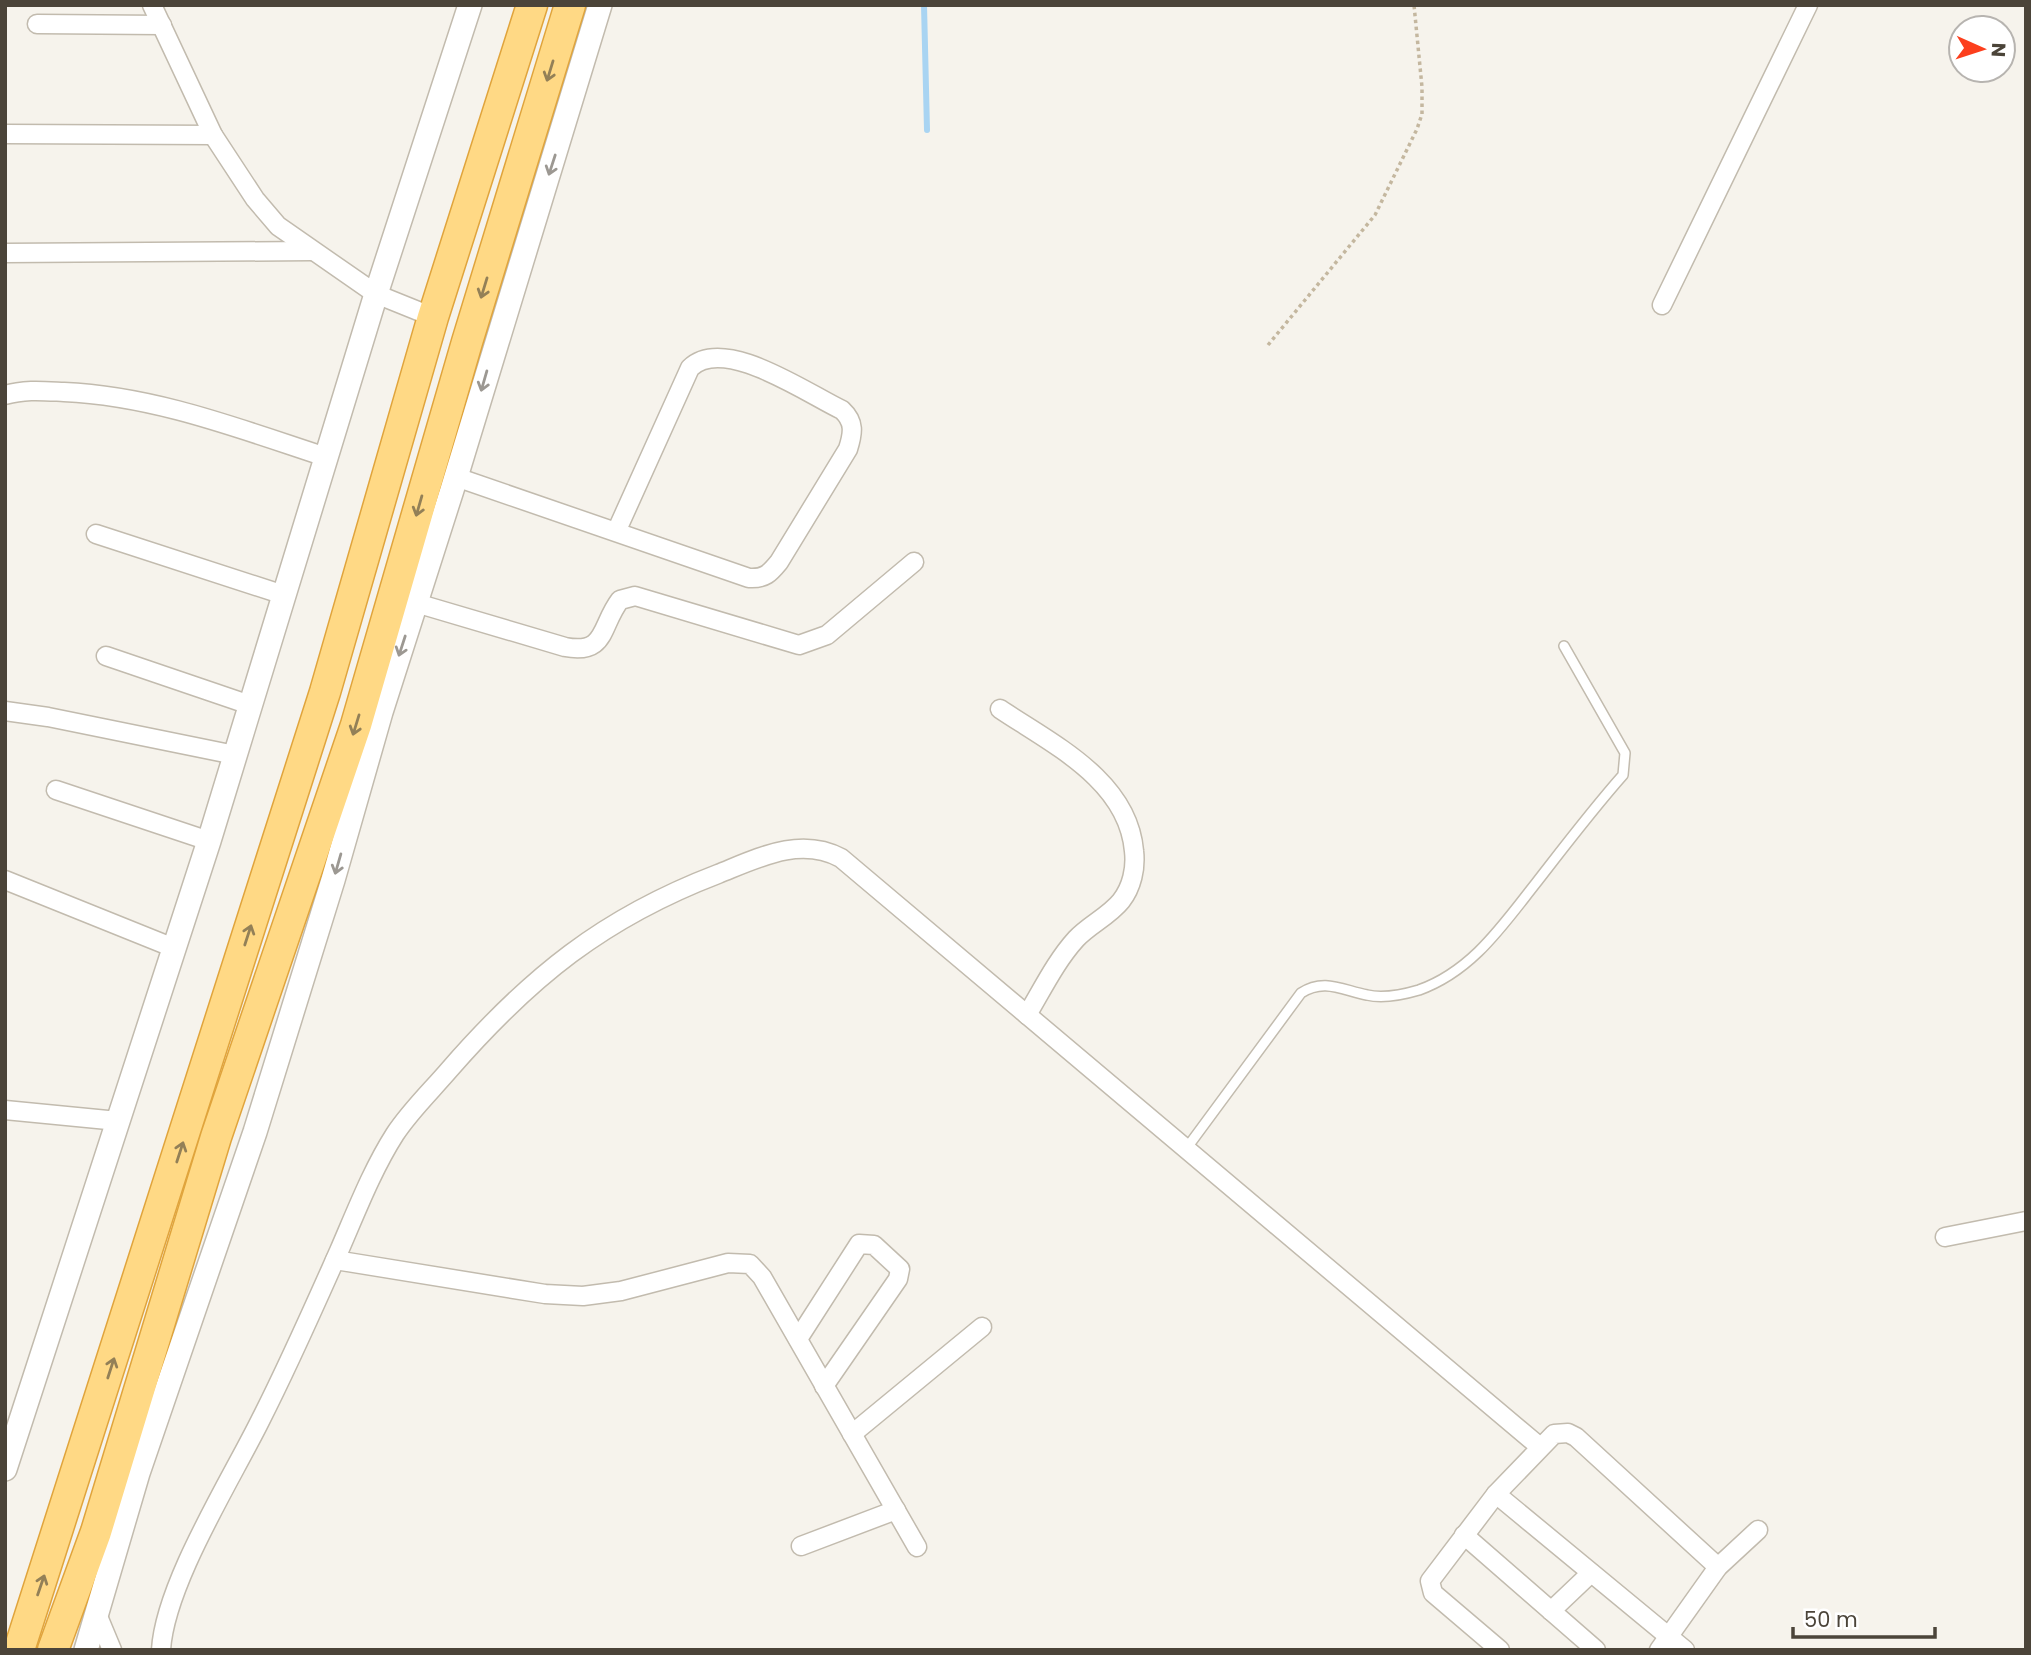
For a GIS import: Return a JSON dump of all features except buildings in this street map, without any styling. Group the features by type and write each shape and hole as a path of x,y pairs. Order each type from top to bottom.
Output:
{"highway":[{"path":"19,1650 325,692 433,317 533,5"},
{"path":"53,1650 96,1532 216,1137 356,725 467,342 570,5"}],"street":[{"path":"152,5 213,135 255,199 278,226 376,294 433,317"},
{"path":"5,1469 209,841 376,294 470,5"},
{"path":"86,1650 138,1473 263,1105 600,5"},
{"path":"1662,305 1808,5"},
{"path":"37,24 162,25"},
{"path":"5,134 213,135"},
{"path":"5,253 312,251"},
{"path":"456,477 749,578 764,577 779,562 848,449 852,436 850,418 842,410 743,361 720,356 698,360 690,368 616,532"},
{"path":"5,395 25,390 89,393 153,403 326,457"},
{"path":"96,534 284,595"},
{"path":"416,603 565,647 586,649 594,645 602,635 620,600 635,596 799,645 827,635 914,562"},
{"path":"106,656 250,705"},
{"path":"1000,709 1085,767 1112,793 1126,818 1134,844 1135,864 1130,886 1120,901 1067,949 1027,1015"},
{"path":"5,711 48,717 235,755"},
{"path":"56,790 209,841"},
{"path":"161,1650 175,1597 190,1556 293,1356 395,1134 474,1042 562,957 605,928 672,892 766,855 797,848 820,849 841,858 1539,1447"},
{"path":"5,880 174,948"},
{"path":"5,1110 118,1121"},
{"path":"1945,1237 2026,1221"},
{"path":"798,1339 859,1244 874,1245 900,1269 898,1279 824,1386"},
{"path":"335,1260 545,1294 583,1296 621,1291 741,1262 757,1269 916,1547"},
{"path":"852,1434 982,1327"},
{"path":"1500,1650 1431,1590 1432,1577 1496,1494 1539,1447 1555,1434 1568,1433 1576,1437 1718,1567"},
{"path":"1496,1494 1591,1573 1664,1644 1685,1650"},
{"path":"801,1546 896,1510"},
{"path":"1664,1644 1718,1567 1758,1530"},
{"path":"1464,1535 1596,1650"},
{"path":"1552,1611 1591,1573"},
{"path":"97,1614 112,1650"}],"lane":[{"path":"1186,1149 1301,993 1310,987 1328,985 1368,995 1392,997 1437,983 1461,968 1489,942 1623,775 1625,753 1564,646"}],"path":[{"path":"1268,345 1375,215 1417,130 1422,114 1422,87 1414,5"}],"waterway":[{"path":"924,5 927,130"}]}
